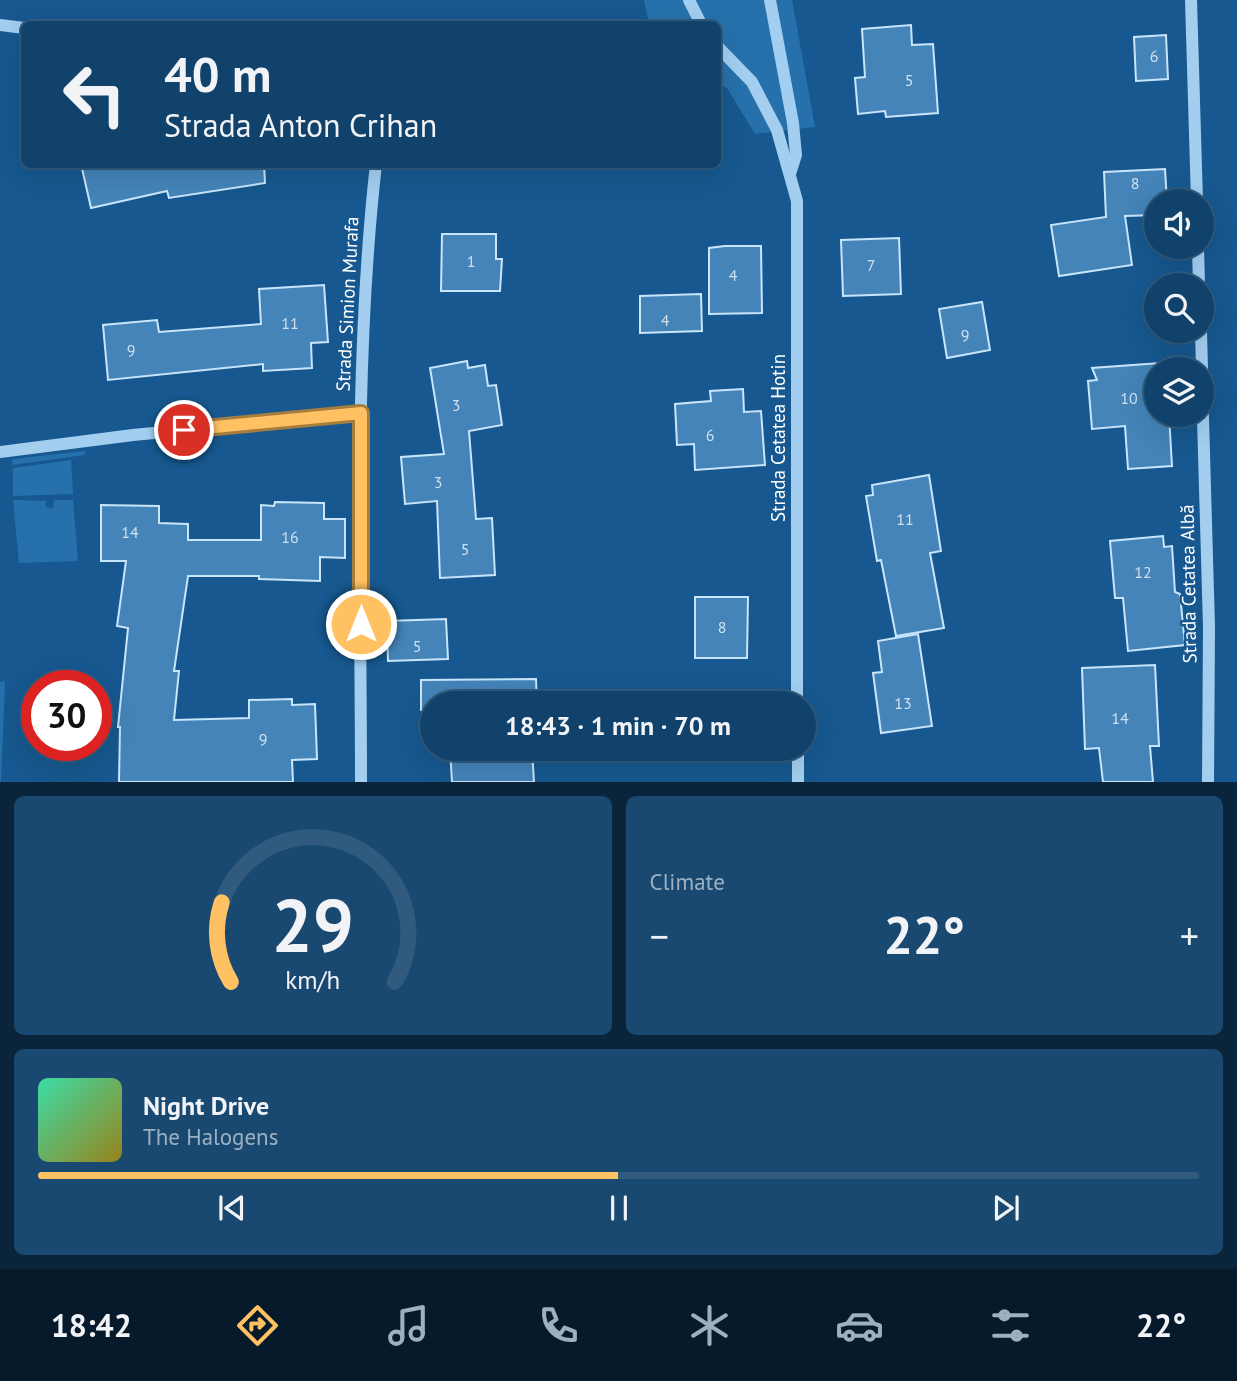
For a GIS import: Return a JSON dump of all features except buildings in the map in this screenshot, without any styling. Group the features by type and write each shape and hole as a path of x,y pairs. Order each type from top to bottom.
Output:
{"street":[{"path":"689,0 700,21"},
{"name":"Strada Cetatea Hotin","path":"770,0 793,123 796,155 790,174"},
{"path":"1191,0 1197,189"},
{"path":"0,25 21,28"},
{"name":"Strada Cetatea Hotin","path":"721,50 752,82 778,130 797,201 797,691"},
{"name":"Strada Simion Murafa","path":"361,782 361,413 367,244 376,168"},
{"path":"0,452 133,435 361,413"},
{"name":"Strada Cetatea Albă","path":"1203,427 1209,627 1208,782"},
{"path":"797,761 798,782"}],"shaded area":[{"path":"644,0 792,0 815,127 755,134 727,88 721,85 721,21 648,21"},
{"path":"85,451 85,455 12,465 13,459"},
{"path":"71,460 73,494 13,496 13,468"},
{"path":"13,500 46,501 46,507 53,508 54,500 73,500 78,561 19,563"},
{"path":"5,681 1,782 0,782 0,682"}],"route":[{"path":"184,430 361,413 361,624"}]}
